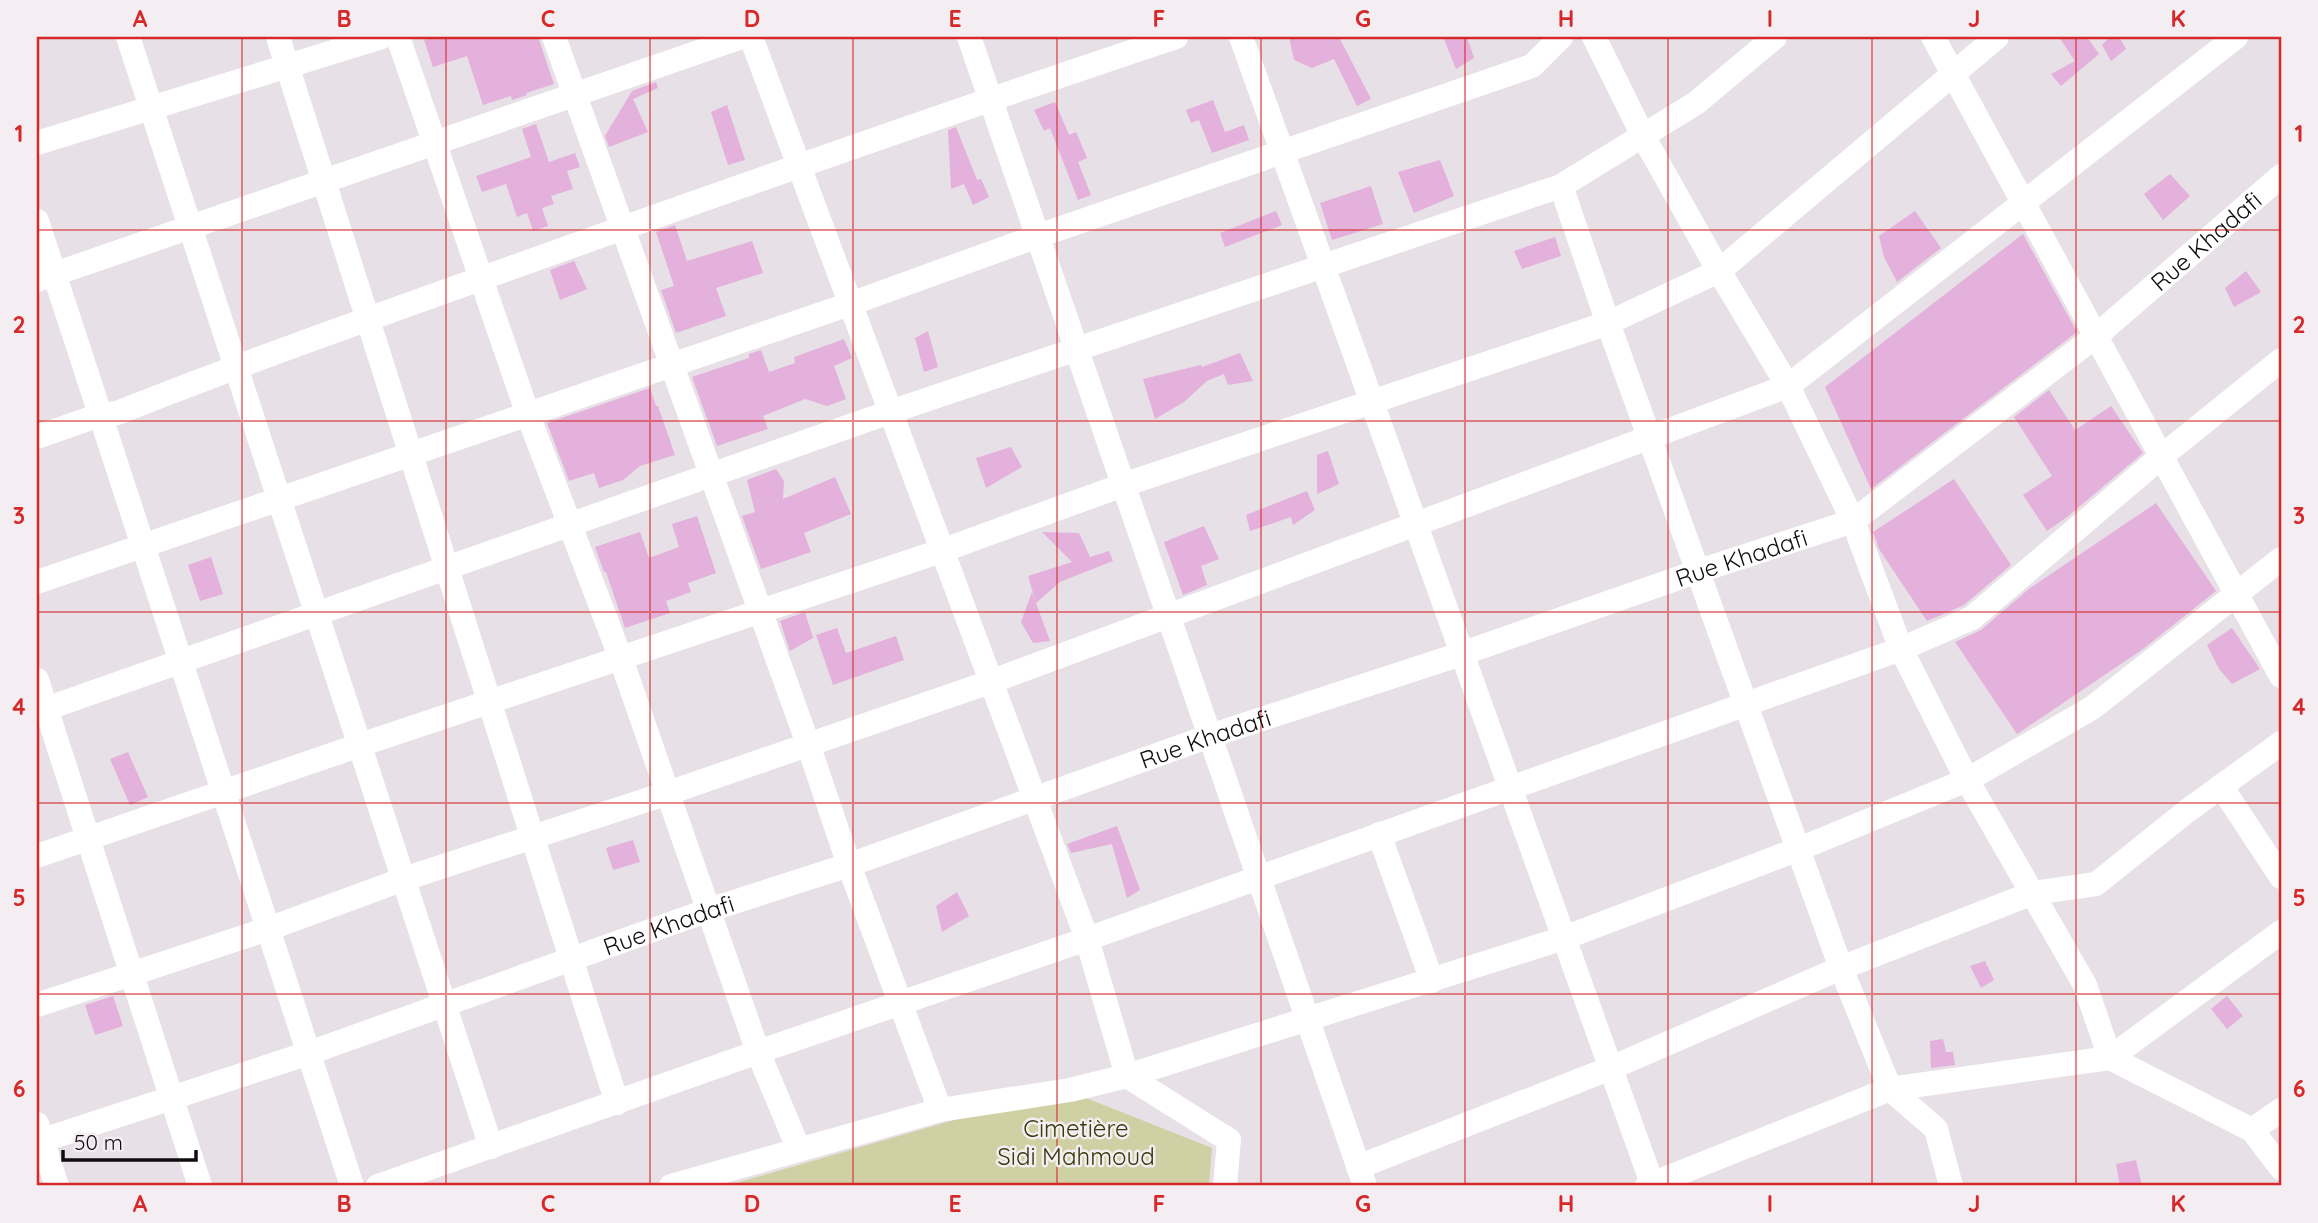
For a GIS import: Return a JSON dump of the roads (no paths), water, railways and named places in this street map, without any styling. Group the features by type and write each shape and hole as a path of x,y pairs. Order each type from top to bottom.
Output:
{"street":[{"path":"128,37 491,1147"},
{"path":"278,37 617,1103"},
{"path":"37,143 382,37"},
{"path":"398,37 528,415 621,659 758,1052 799,1150"},
{"path":"554,37 849,865 940,1110"},
{"path":"45,277 742,37"},
{"path":"751,37 1087,939 1127,1076 1229,1140 1225,1186"},
{"path":"969,37 1362,1177 1841,968 2034,893 2096,884 2221,786 2281,743"},
{"path":"37,437 100,415 117,413 236,366 799,165 1176,37"},
{"path":"1241,37 1651,1186 1891,1089 2110,1058 2281,932"},
{"path":"37,582 850,304 1038,236 1532,66 1561,37"},
{"path":"1594,37 1643,136 1788,386 1853,521 1901,649 1967,780 2085,985 2110,1058 2252,1130 2281,1168"},
{"path":"41,710 890,412 1561,186 1696,103 1775,37"},
{"path":"1933,37 2281,676"},
{"path":"37,856 941,551 1123,485 1608,323 1719,271 1997,37"},
{"path":"37,1004 268,929 404,879 668,793 990,682 1788,386 2236,37"},
{"name":"Rue Khadafi","path":"38,1136 171,1098 309,1053 444,1003 709,910 849,865 1210,736 1461,654 1699,570 1853,521 2096,336 2281,176"},
{"path":"1561,186 1841,968 1891,1089 1937,1129 1951,1186"},
{"path":"37,221 45,277 100,415 352,1186"},
{"path":"378,1186 1087,939 1901,649 1972,618 2162,456 2281,360"},
{"path":"671,1186 940,1110 1070,1090 1127,1076 1564,938 1799,849 1967,780 2092,708 2281,559"},
{"path":"37,680 41,710 88,839 200,1186"},
{"path":"2221,786 2281,877"},
{"path":"1379,834 1432,981"},
{"path":"2252,1130 2281,1110"},
{"path":"38,1136 57,1186"}],"park label":[{"name":"Cimetière Sidi Mahmoud","path":"1076,1142"}]}
